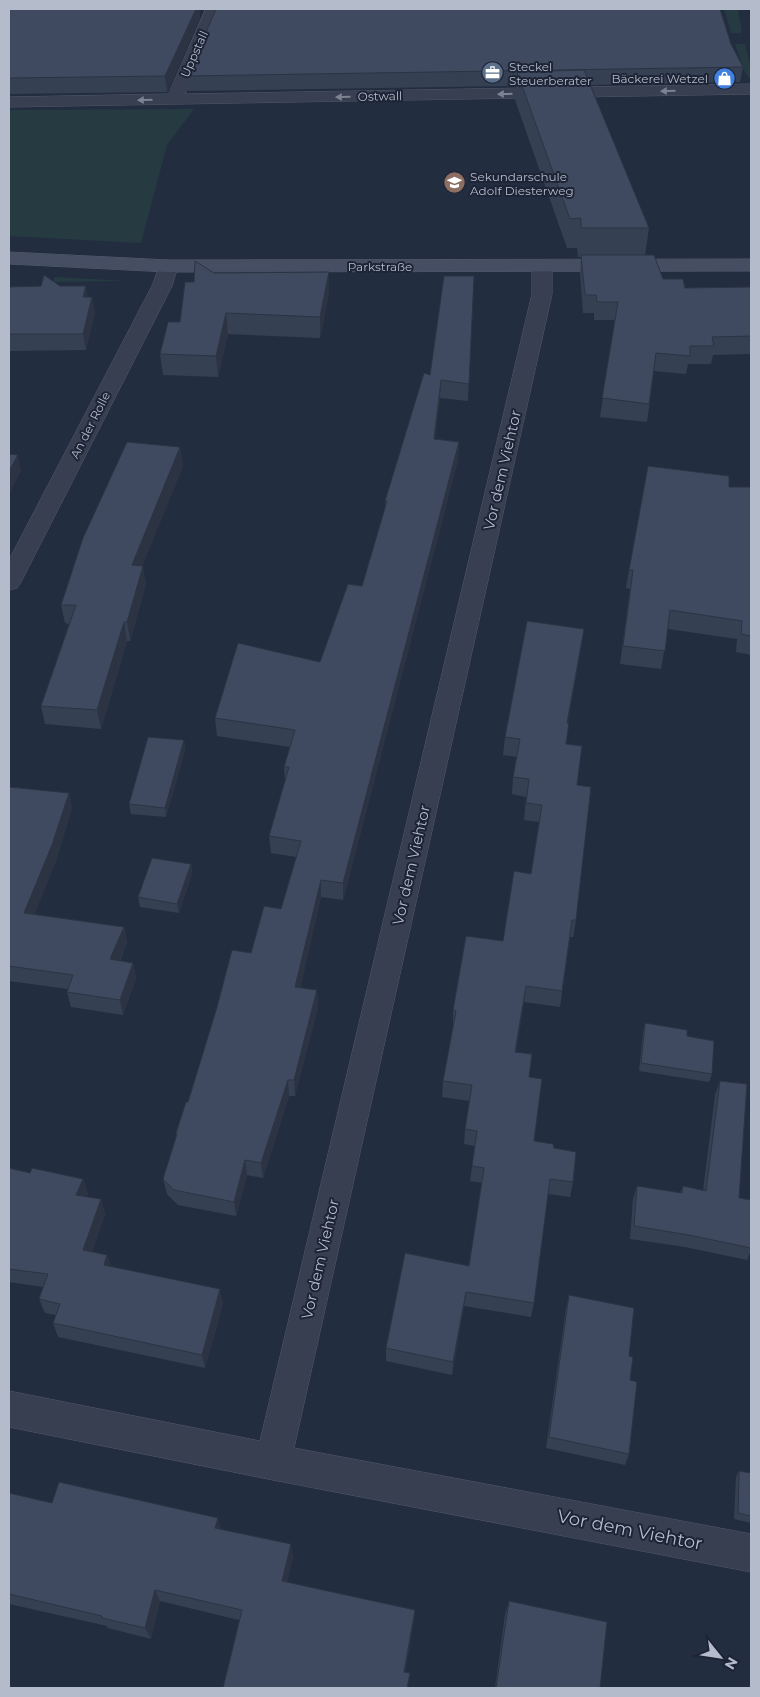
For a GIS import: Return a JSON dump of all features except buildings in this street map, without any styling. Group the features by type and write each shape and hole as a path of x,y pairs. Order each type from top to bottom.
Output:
{"main road":[{"name":"Parkstraße","path":"9,258 168,266 751,265"}],"street":[{"name":"Uppstall","path":"176,99 177,90 207,11"},
{"name":"Ostwall","path":"9,102 751,90"},
{"name":"An der Rolle","path":"9,582 162,286 168,266"},
{"name":"Vor dem Viehtor","path":"273,1462 542,294 542,266"},
{"name":"Vor dem Viehtor","path":"9,1409 273,1462 751,1553"}],"green space":[{"path":"724,9 738,9 742,33 731,33"},
{"path":"735,44 745,44 751,69 751,81 744,70"},
{"path":"194,109 167,145 141,243 9,236 9,110"},
{"path":"55,277 127,281 52,282"}],"place":[{"name":"Steckel Steuerberater","path":"493,73"},
{"name":"Bäckerei Wetzel","path":"724,78"},
{"name":"Sekundarschule Adolf Diesterweg","path":"454,183"}]}
